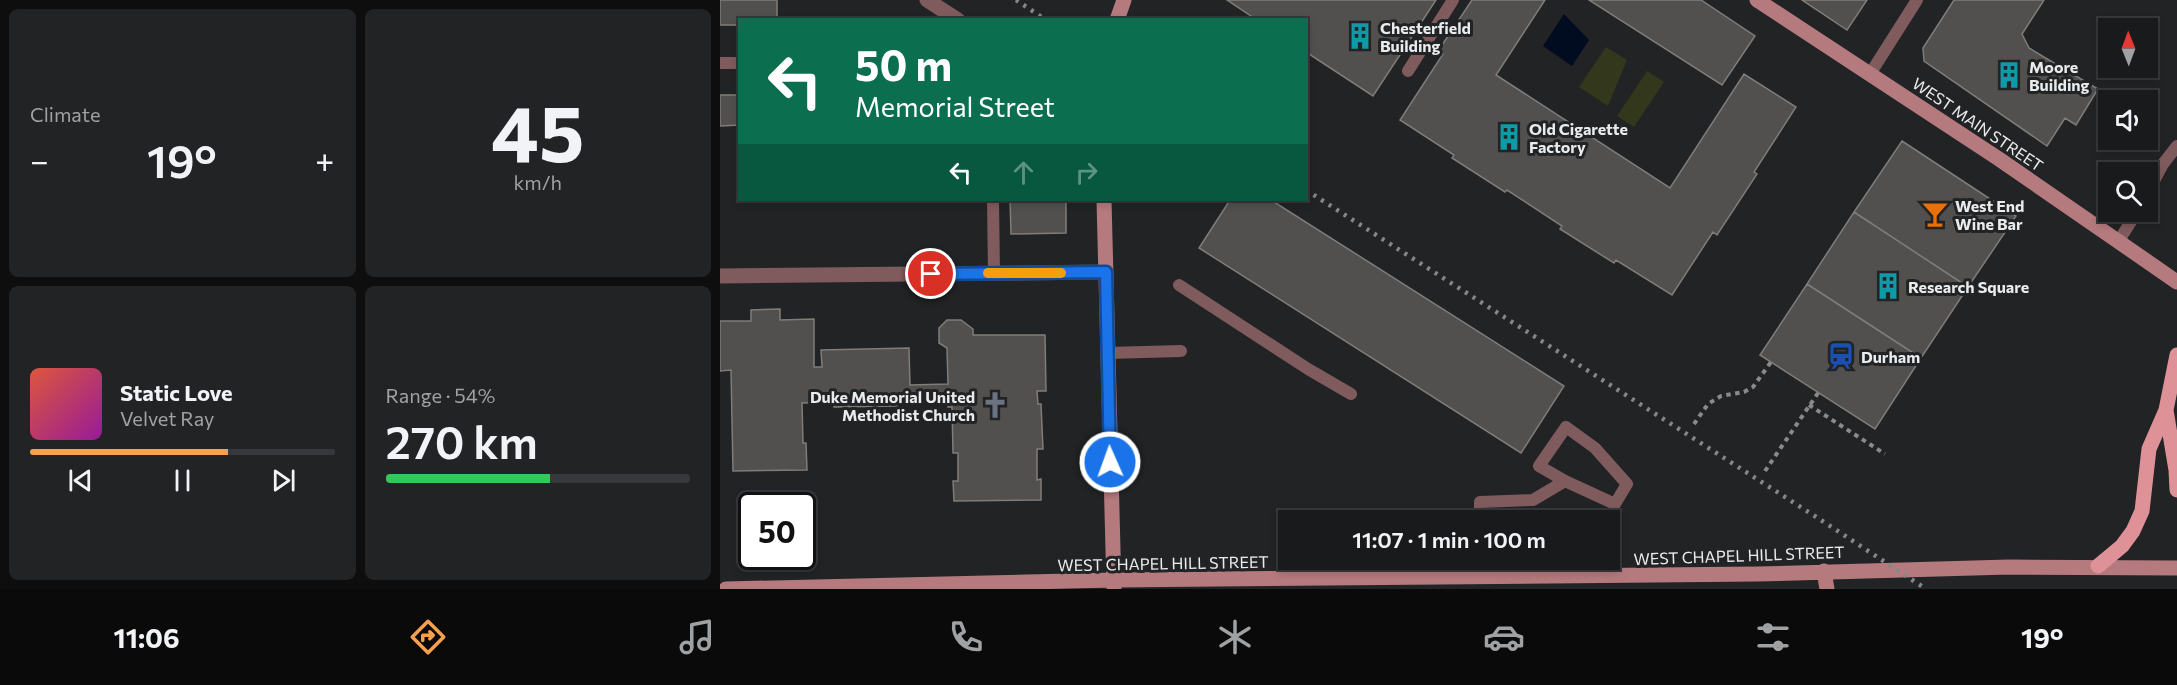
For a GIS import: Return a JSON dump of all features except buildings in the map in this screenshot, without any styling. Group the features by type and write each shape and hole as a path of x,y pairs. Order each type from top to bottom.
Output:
{"main road":[{"name":"WEST MAIN STREET","path":"1757,0 1999,159 2177,282"},
{"path":"1104,201 1114,585"},
{"path":"2098,566 2122,546 2133,531 2142,511 2150,449 2166,410 2177,355"},
{"path":"2166,410 2177,490"},
{"name":"WEST CHAPEL HILL STREET","path":"726,589 1479,578 1502,583 1824,571 2098,566 2177,568"},
{"path":"1824,571 1827,589"}],"street":[{"path":"927,0 955,18"},
{"path":"720,276 1106,272"}],"lane":[{"path":"1408,71 1453,0"},
{"path":"1870,74 1917,0"},
{"path":"720,63 738,63"},
{"path":"2158,174 2177,146"},
{"path":"993,201 994,273"},
{"path":"2118,242 2131,222"},
{"path":"1179,285 1308,369 1351,394"},
{"path":"1107,353 1181,351"},
{"path":"1566,427 1595,448 1627,484 1615,504 1565,481 1539,466 1566,427"},
{"path":"1480,510 1480,502 1533,500 1565,481"},
{"path":"1479,570 1479,578"}],"path":[{"path":"1694,424 1708,404 1721,396 1744,392 1753,387 1771,362"},
{"path":"1765,471 1818,393"},
{"path":"1809,405 1885,454"}],"green space":[{"path":"1606,47 1627,60 1608,106 1579,87"},
{"path":"1647,71 1664,82 1634,127 1617,116"}],"water":[{"path":"1564,14 1589,40 1572,66 1543,46"}],"railway":[{"path":"1016,0 1043,18"},
{"path":"1308,191 1926,589"}],"slow traffic":[{"path":"988,273 1061,273"}],"place":[{"name":"Chesterfield Building","path":"1360,36"},
{"name":"Moore Building","path":"2009,75"},
{"name":"Old Cigarette Factory","path":"1509,137"},
{"name":"West End Wine Bar","path":"1935,214"},
{"name":"Research Square","path":"1888,286"},
{"name":"Durham","path":"1841,356"},
{"name":"Duke Memorial United Methodist Church","path":"995,405"}],"route":[{"path":"931,274 1106,272 1110,462"}]}
